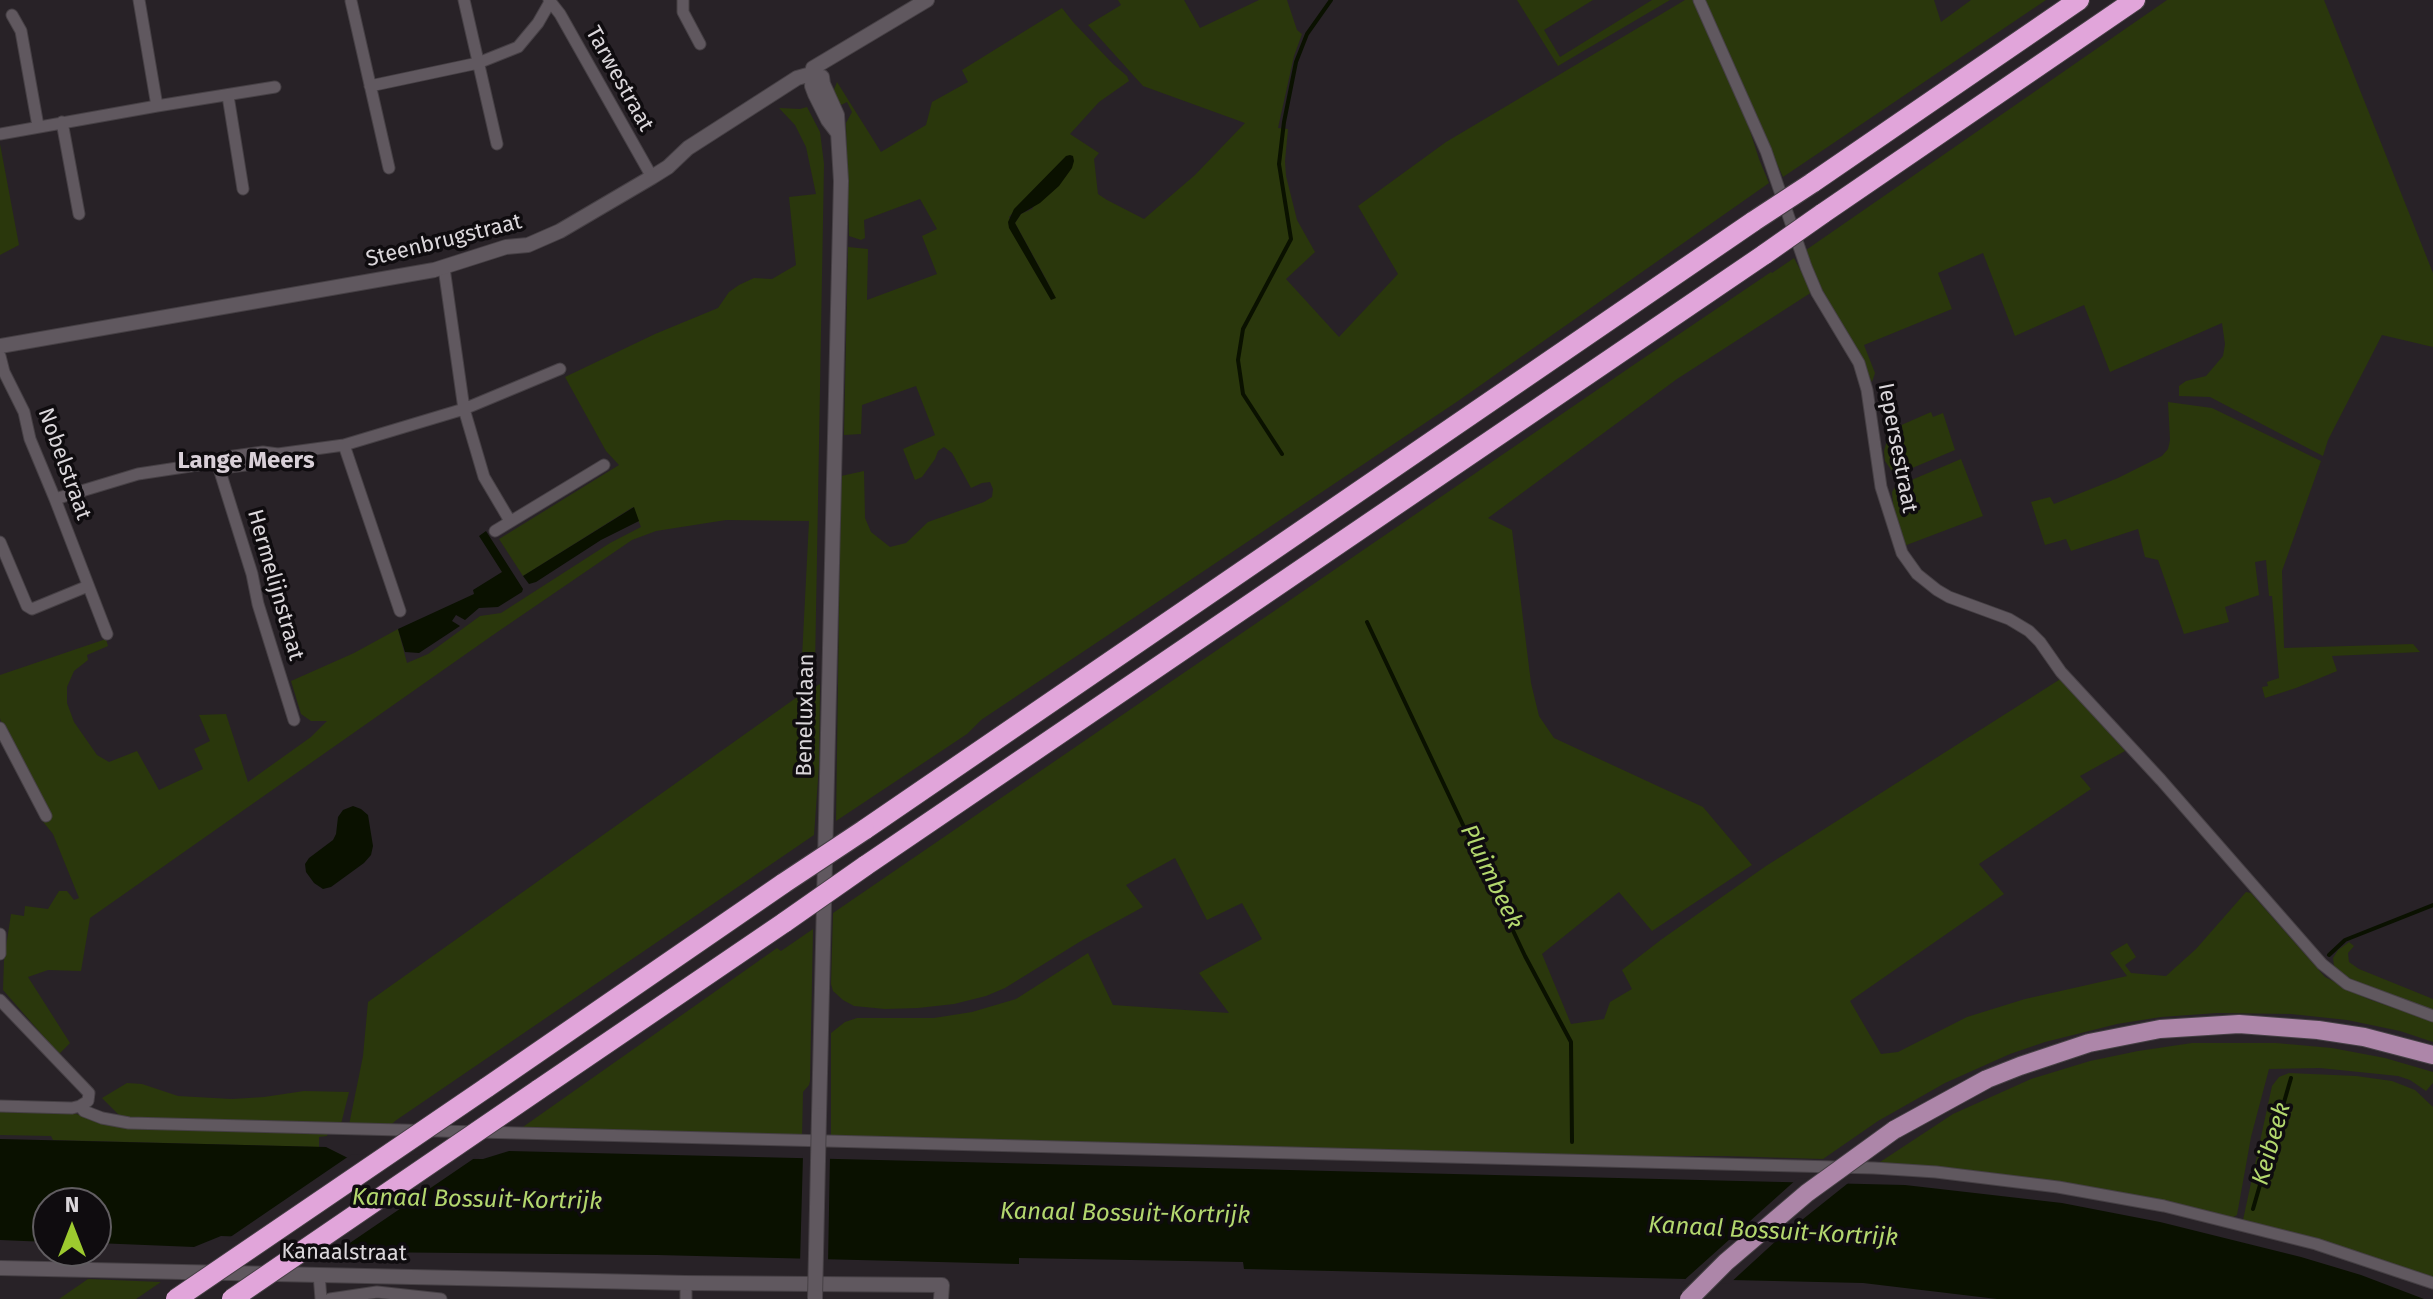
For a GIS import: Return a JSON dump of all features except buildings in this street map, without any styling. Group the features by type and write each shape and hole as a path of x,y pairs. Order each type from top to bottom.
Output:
{"highway":[{"path":"176,1299 2079,0"},
{"path":"232,1299 2135,0"}],"main road":[{"path":"1689,1299 1726,1262 1807,1193 1894,1130 1987,1079 2089,1043 2160,1029 2239,1024 2364,1037 2433,1055"}],"street":[{"path":"139,0 157,106"},
{"path":"464,0 497,144"},
{"path":"683,0 683,12 700,44"},
{"name":"Steenbrugstraat","path":"0,346 444,268 506,247 528,245 560,231 652,177 688,148 797,78 817,76 816,65 927,0"},
{"name":"Iepersestraat","path":"1699,0 1766,151 1817,293 1859,363 1867,390 1881,487 1902,553 1926,583 1937,590 2009,619 2029,631 2061,672 2161,780 2309,951 2334,975 2366,992 2433,1016"},
{"path":"351,1 389,168"},
{"name":"Tarwestraat","path":"370,86 478,63 518,47 538,23 550,1 652,177"},
{"path":"12,15 21,31 38,126"},
{"name":"Beneluxlaan","path":"815,1299 841,181 838,133 817,100 812,86 817,76"},
{"path":"0,134 275,87"},
{"path":"228,96 243,189"},
{"path":"62,122 79,214"},
{"path":"444,268 464,409 484,477 510,521"},
{"name":"Nobelstraat","path":"0,356 107,634"},
{"path":"55,499 138,474 217,462 230,467 261,463 278,454 344,445 464,409 560,369"},
{"path":"344,445 400,611"},
{"name":"Hermelijnstraat","path":"217,462 294,720"},
{"path":"495,531 604,465"},
{"path":"0,542 27,606 32,609 88,586"},
{"path":"0,728 46,816"},
{"path":"0,934 0,954"},
{"path":"0,1000 89,1093 88,1101 72,1108 0,1106"},
{"path":"80,1106 84,1111 102,1118 129,1123 1936,1172 2058,1187 2164,1206 2316,1244 2433,1283"},
{"name":"Kanaalstraat","path":"0,1268 686,1283 942,1285 941,1299"},
{"path":"319,1274 321,1299"},
{"path":"686,1283 686,1299"},
{"path":"330,1299 377,1292 441,1299"}],"green space":[{"path":"1118,0 1184,0 1200,28 1259,0 1287,0 1297,30 1302,34 1278,128 1288,129 1286,176 1297,220 1315,252 1286,279 1339,337 1398,274 1358,206 1446,142 1685,0 1695,0 1742,106 1769,183 1458,401 981,720 967,734 836,821 841,476 864,471 865,518 871,532 890,547 906,543 928,522 984,502 992,497 993,489 990,482 971,488 952,453 944,447 938,451 922,477 915,480 903,449 935,435 916,386 862,405 861,434 844,435 848,247 868,249 867,300 937,274 922,236 937,229 920,199 864,220 865,238 861,240 849,236 846,123 852,112 847,102 837,107 833,92 837,82 881,152 926,125 932,102 968,82 962,70 1062,8 1129,81 1099,102 1070,134 1099,153 1094,159 1098,194 1144,219 1195,175 1245,123 1143,86 1088,25 1121,5","holes":["1066,157 1032,209 1021,214 1015,223 1056,297 1009,217"]},
{"path":"1517,0 1593,0 1544,30 1560,57 1652,0 1670,0 1558,66"},
{"path":"1703,0 1934,0 1941,22 1971,0 2046,0 1783,177"},
{"path":"2167,0 2324,0 2433,273 2433,347 2382,335 2328,440 2323,456 2210,397 2179,396 2179,386 2206,376 2223,356 2222,323 2110,372 2084,305 2015,336 1983,253 1938,273 1952,309 1864,345 1875,373 1872,382 1810,267 1806,250"},
{"path":"807,107 820,132 824,164 815,667 801,677 809,521 726,520 656,531 632,540 90,918 81,971 48,970 28,977 70,1043 59,1054 3,990 11,914 24,916 25,906 48,909 59,891 67,891 74,900 79,898 53,834 40,818 47,809 2,725 0,675 106,639 108,646 87,655 88,660 74,671 67,687 67,703 74,722 97,755 109,762 137,751 159,790 203,769 194,749 210,741 199,715 226,714 248,782 311,737 327,721 311,721 301,714 291,681 398,629 407,663 428,654 480,616 501,613 610,543 641,527 633,507 523,576 499,539 619,465 606,451 565,377 718,308 729,292 739,285 754,278 772,279 796,265 789,197 816,194 806,147 795,125 779,108"},
{"path":"0,144 19,245 0,255"},
{"path":"1794,258 1812,292 1677,379 1488,518 1512,530 1531,683 1539,716 1554,738 1703,807 1752,865 1652,931 1619,892 1542,954 1571,1024 1604,1019 1610,1002 1632,989 1622,970 1662,939 1766,866 2062,678 2125,751 2080,776 2091,789 1979,864 2004,894 1850,1001 1881,1054 1898,1052 1967,1017 2025,999 2127,976 2110,953 2127,943 2136,957 2125,965 2131,973 2166,976 2196,949 2246,892 2251,893 2325,977 2368,999 2433,1021 2433,1042 2400,1031 2347,1020 2291,1014 2217,1013 2117,1024 2010,1054 1945,1083 1878,1121 1823,1159 1550,1156 831,1137 831,1033 845,1022 857,1018 934,1018 972,1012 1016,999 1088,953 1113,1005 1229,1013 1199,973 1262,939 1242,903 1207,920 1175,858 1126,885 1143,907 1005,988 954,1004 885,1009 854,1006 843,1000 833,991 831,984 833,913"},
{"path":"2168,402 2212,408 2321,461 2282,571 2284,648 2413,644 2420,652 2332,656 2337,671 2265,698 2262,687 2279,678 2266,560 2255,562 2259,595 2225,607 2229,622 2184,634 2158,560 2145,557 2138,529 2071,551 2066,539 2045,545 2031,502 2050,497 2054,504 2162,456 2170,440"},
{"path":"1931,412 1933,417 1943,413 1955,450 1898,474 1892,471 1885,461 1884,451 1890,430"},
{"path":"1961,459 1983,516 1904,546 1894,514 1892,492 1895,487"},
{"path":"820,684 814,835 387,1129 349,1125 363,1056 368,1002 800,695"},
{"path":"813,929 810,1081 803,1092 802,1137 520,1129 777,948 781,951"},
{"path":"2349,942 2354,946 2348,953 2349,962 2433,999 2433,1011 2374,991 2342,974 2334,966 2333,958"},
{"path":"2192,1043 2276,1043 2332,1048 2385,1058 2433,1072 2433,1083 2426,1091 2398,1076 2320,1068 2269,1069 2251,1137 2237,1215 2232,1218 1877,1164 1953,1114 2031,1079 2090,1061"},
{"path":"2289,1073 2392,1081 2415,1090 2433,1107 2433,1280 2243,1220 2272,1086 2279,1077"},
{"path":"127,1083 142,1084 178,1096 232,1099 304,1091 349,1092 341,1124 123,1119 102,1098"},
{"path":"0,1112 73,1113 93,1119 328,1132 327,1136 319,1137 319,1147 53,1140 51,1136 0,1135"},
{"path":"88,1279 161,1282 136,1299 59,1299"}],"water":[{"path":"1070,155 1074,161 1072,168 1059,186 1040,203 1021,214 1015,223 1056,298 1051,300 1008,222 1014,209"},
{"path":"634,507 639,521 601,540 536,582 529,584 523,576"},
{"path":"486,531 522,592 498,607 479,608 465,620 456,615 452,621 460,626 419,653 405,652 398,629 474,594 473,590 502,572 479,536"},
{"path":"353,806 368,815 373,846 371,855 331,887 323,889 306,872 305,864 333,840 338,817 343,810"},
{"name":"Kanaal Bossuit-Kortrijk","path":"0,1139 326,1147 348,1158 483,1159 509,1151 1905,1185 2062,1203 2160,1222 2301,1257 2424,1299 1997,1299 1863,1283 1244,1269 1243,1262 1019,1258 1019,1264 657,1255 360,1252 328,1240 221,1236 194,1247 112,1244 112,1187 32,1187 32,1241 0,1240"}],"pier":[{"path":"352,1154 479,1155 341,1249 327,1244 226,1240"},
{"path":"803,1155 830,1155 828,1263 800,1263"},
{"path":"1798,1178 1852,1180 1778,1239 1729,1284 1681,1283"}],"waterway":[{"name":"Pluimbeek","path":"1282,454 1243,394 1238,360 1243,329 1291,239 1279,164 1284,122 1296,62 1307,34 1331,0"},
{"name":"Pluimbeek","path":"1367,622 1525,956 1571,1042 1572,1142"},
{"name":"Keibeek","path":"2329,955 2345,940 2433,905"},
{"name":"Keibeek","path":"2253,1209 2291,1078"}],"district":[{"name":"Lange Meers","path":"246,461"}]}
